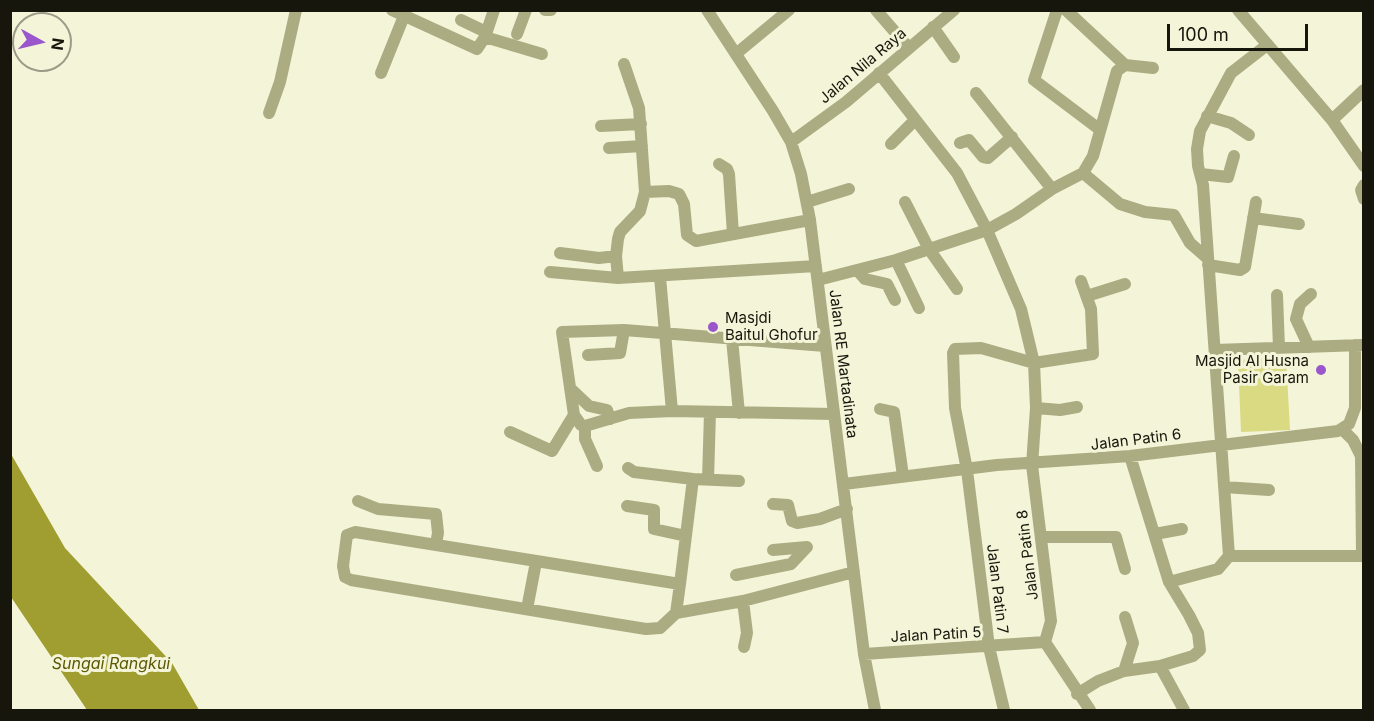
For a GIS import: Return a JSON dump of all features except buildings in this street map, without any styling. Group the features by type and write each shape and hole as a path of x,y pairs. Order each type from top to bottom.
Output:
{"street":[{"path":"269,113 280,82 296,10"},
{"path":"392,10 474,48 479,48 495,10"},
{"path":"517,34 526,10"},
{"path":"545,10 551,10"},
{"name":"Jalan RE Martadinata","path":"707,10 737,53 791,142 807,202 864,654 875,711"},
{"path":"737,53 789,10"},
{"path":"876,10 908,47"},
{"name":"Jalan Nila Raya","path":"791,142 846,102 954,10"},
{"path":"1057,10 1034,80 1099,129"},
{"path":"1066,10 1125,65 1153,68"},
{"path":"1238,10 1332,120 1364,166"},
{"path":"381,73 404,16"},
{"path":"461,20 486,35 542,54"},
{"path":"933,27 954,57"},
{"path":"1169,582 1218,569 1229,556 1215,350 1197,149 1200,131 1231,73 1266,45"},
{"path":"618,278 616,256 620,232 640,211 645,192 641,124 636,95 624,64"},
{"path":"818,280 896,260 987,230 1016,214 1052,189 1083,173 1089,166 1115,75 1125,65"},
{"name":"Jalan Patin 8","path":"879,73 957,173 987,230 1021,309 1034,363 1036,408 1032,465 1051,621 1045,642"},
{"path":"1332,120 1364,90"},
{"path":"976,93 1052,189"},
{"path":"1207,116 1231,123 1249,135"},
{"path":"891,144 915,120"},
{"path":"601,126 641,124"},
{"path":"960,143 969,140 983,157 988,158 1012,137"},
{"path":"609,148 642,147"},
{"path":"1201,174 1227,177 1234,156"},
{"path":"719,164 728,169 729,174 733,234"},
{"path":"1083,173 1120,204 1145,212 1174,215 1190,243 1207,261 1243,269 1256,202"},
{"path":"1364,185 1361,190 1364,199"},
{"path":"807,202 849,189"},
{"path":"645,192 675,192 683,198 685,229 690,239 696,241 810,220"},
{"path":"905,202 930,249 957,289"},
{"path":"1253,218 1299,224"},
{"path":"560,253 599,258 616,256"},
{"path":"896,260 919,308"},
{"path":"550,272 618,278 816,266"},
{"path":"858,271 865,279 887,284 895,300"},
{"path":"660,277 672,411"},
{"path":"1034,363 1094,354 1094,333 1087,296 1081,280"},
{"path":"1087,296 1125,284"},
{"path":"1309,347 1296,319 1300,304 1311,294"},
{"path":"1277,295 1279,348"},
{"path":"588,355 620,353 624,330"},
{"path":"825,346 664,335 624,330 562,332 574,415 579,423 585,426 629,414 672,411 834,414"},
{"path":"732,339 739,413"},
{"path":"1215,350 1361,344 1353,417 1353,440"},
{"name":"Jalan Patin 7","path":"1004,711 989,647 967,470 955,408 954,350 981,348 1034,363"},
{"path":"570,388 589,406 607,410 610,419"},
{"path":"1036,408 1060,411 1077,407"},
{"path":"880,409 894,412 903,476"},
{"path":"708,480 710,412"},
{"path":"510,432 552,451 574,415"},
{"path":"1229,556 1363,556 1362,456 1353,440 1342,429 1353,417"},
{"path":"585,426 585,439 597,466"},
{"name":"Jalan Patin 6","path":"844,484 997,465 1032,465 1130,456 1342,429"},
{"path":"1077,694 1098,681 1124,671 1160,666 1197,653 1201,644 1190,615 1169,582 1130,456"},
{"path":"628,468 634,472 693,479 739,481"},
{"path":"676,613 693,479"},
{"path":"1224,487 1269,490"},
{"path":"358,501 378,509 436,514 438,533 436,544"},
{"path":"774,504 789,506 792,521 797,524 820,519 847,509"},
{"path":"627,506 652,509 654,529 686,536"},
{"path":"1155,534 1182,529"},
{"path":"680,584 436,544 351,532 347,535 344,575 351,580 646,629 660,628 676,613 743,601 771,592 854,573"},
{"path":"1041,537 1116,537 1125,569"},
{"path":"736,575 792,564 807,547 773,550"},
{"path":"527,609 536,562"},
{"path":"765,571 771,592"},
{"path":"743,601 747,633 744,647"},
{"path":"1124,671 1133,643 1125,617"},
{"path":"1045,642 1090,711"},
{"name":"Jalan Patin 5","path":"864,654 1045,642"},
{"path":"1160,666 1184,711"}],"shaded area":[{"path":"1286,357 1290,430 1241,432 1238,360"}],"water":[{"name":"Sungai Rangkui","path":"11,454 65,548 172,663 199,710 87,710 11,597"}],"place":[{"name":"Masjdi Baitul Ghofur","path":"713,327"},
{"name":"Masjid Al Husna Pasir Garam","path":"1321,370"}]}
